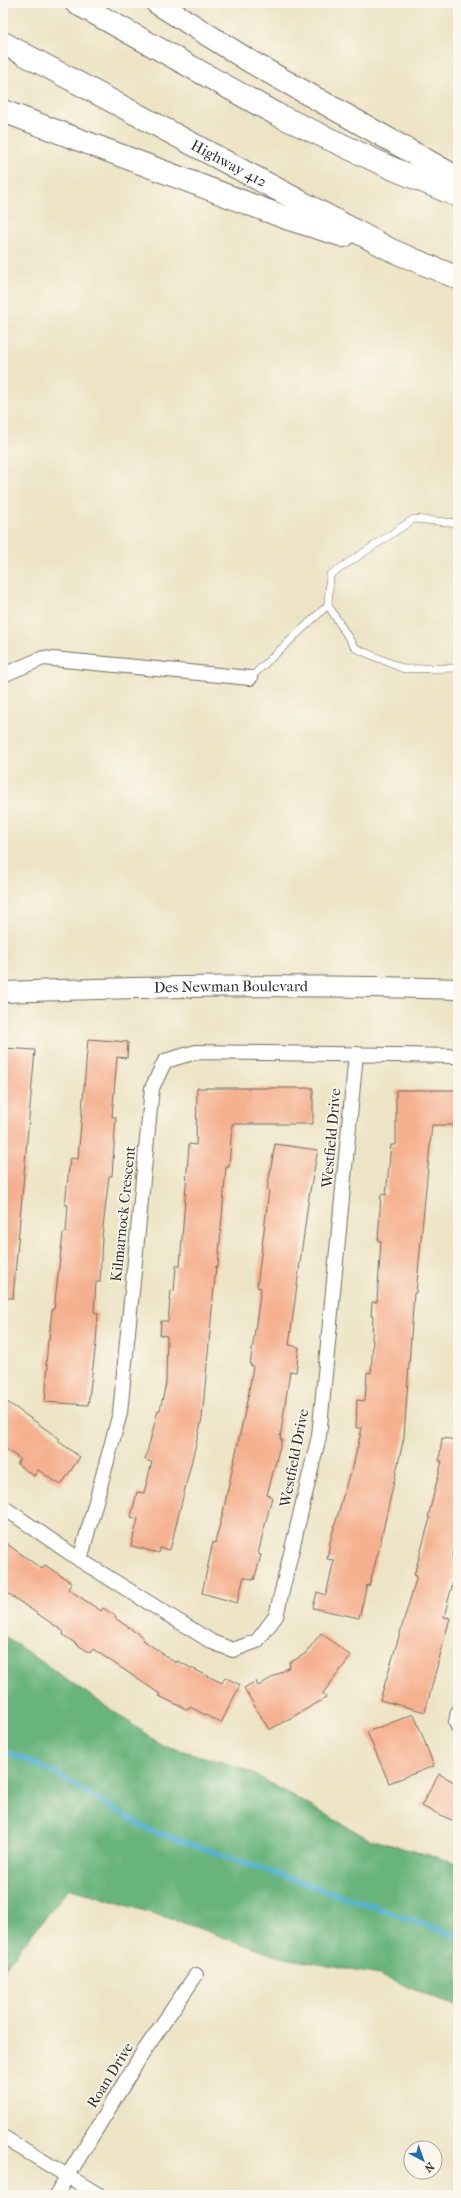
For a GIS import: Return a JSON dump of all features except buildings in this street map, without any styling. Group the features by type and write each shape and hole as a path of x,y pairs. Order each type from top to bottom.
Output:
{"highway":[{"path":"76,3 276,114 389,168 458,196"},
{"path":"157,3 251,62 458,178"},
{"name":"Highway 412","path":"3,43 393,251 458,278"},
{"path":"3,111 289,219 393,251"}],"street":[{"path":"3,675 43,658 250,678"},
{"name":"Des Newman Boulevard","path":"3,992 134,987 332,985 458,989"},
{"name":"Kilmarnock Crescent","path":"80,1560 120,1413 152,1088 164,1061 196,1052 356,1054"},
{"path":"356,1054 458,1056"},
{"name":"Westfield Drive","path":"3,1506 80,1560 188,1628 233,1650 257,1642 276,1616 319,1436 356,1054"},
{"path":"458,1712 456,1722 458,1727"},
{"name":"Roan Drive","path":"56,2195 142,2054 196,1976"},
{"path":"3,2137 99,2195"}],"lane":[{"path":"458,523 414,519 330,575 328,605 355,648 404,669 458,668"},
{"path":"250,678 328,605"}],"green space":[{"path":"3,1635 162,1745 243,1768 369,1839 458,1863 458,2007 379,1975 279,1957 178,1921 69,1888 3,1970"}],"waterway":[{"path":"3,1750 53,1772 149,1830 458,1936"}]}
